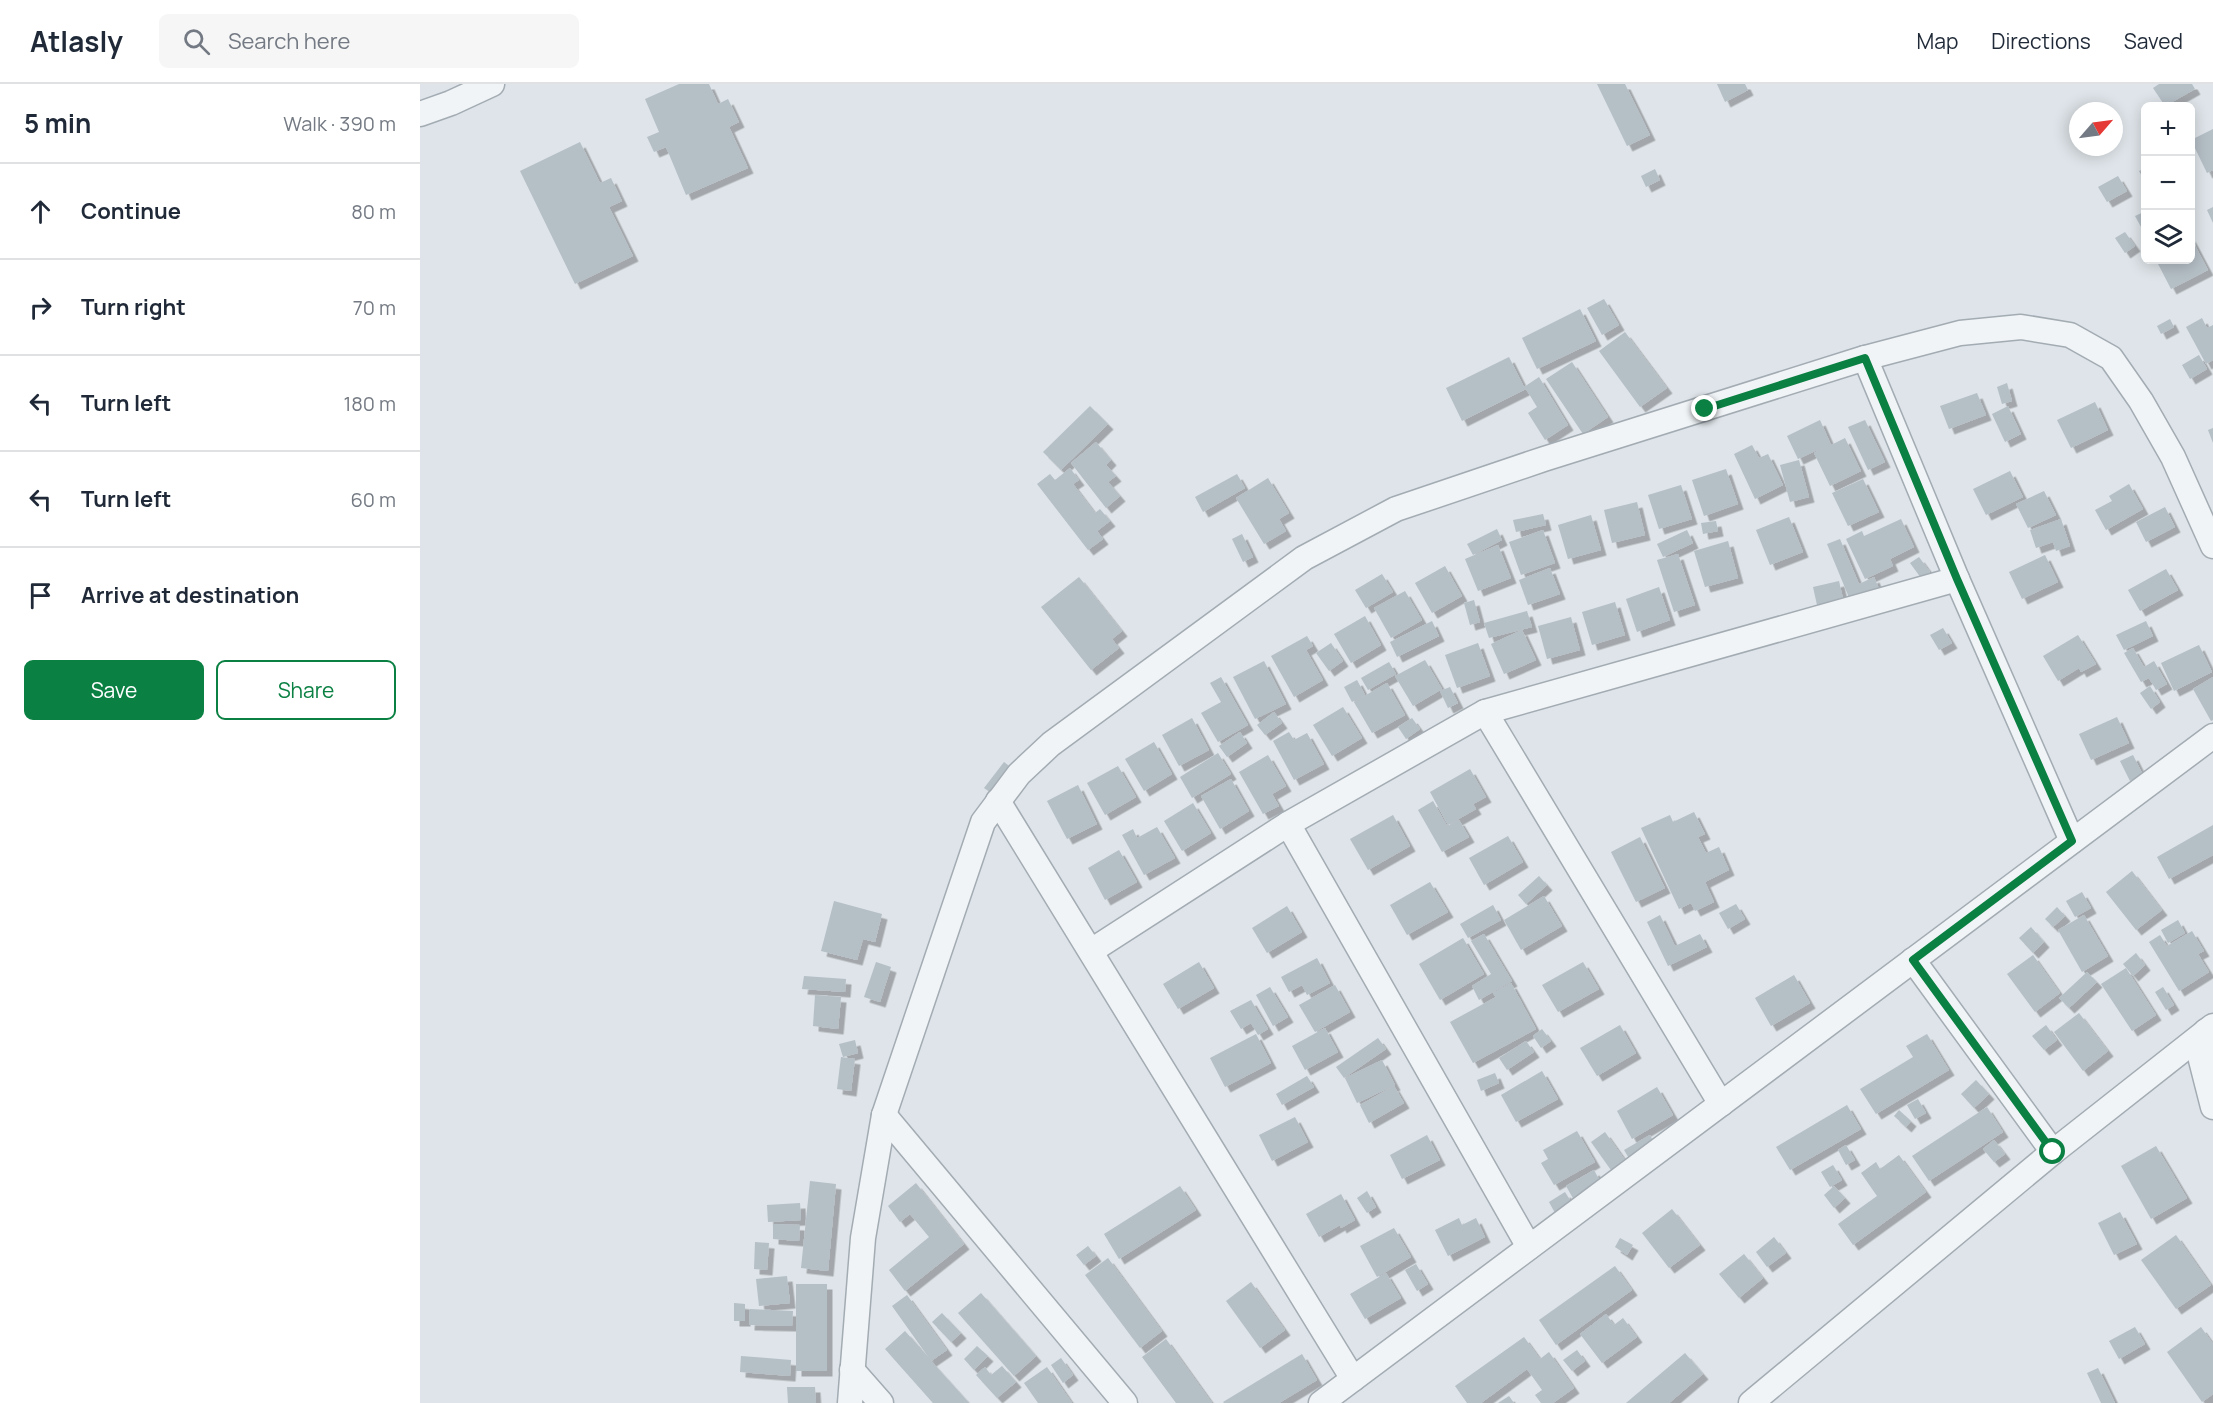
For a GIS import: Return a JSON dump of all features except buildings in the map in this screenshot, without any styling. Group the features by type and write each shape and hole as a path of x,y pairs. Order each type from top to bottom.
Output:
{"street":[{"path":"420,114 492,84"},
{"path":"850,1403 863,1238 884,1115 983,822 1019,774 1051,744 1304,558 1396,509 1544,459 1865,358 1960,333 2021,327 2070,335 2111,358 2140,401 2173,458 2213,546"},
{"path":"1865,358 1957,579 2072,841"},
{"path":"1091,951 1288,824 1485,712 1957,579"},
{"path":"1485,712 1721,1104"},
{"path":"1321,1403 2213,736"},
{"path":"999,801 1353,1379"},
{"path":"1288,824 1529,1247"},
{"path":"1913,960 2053,1152"},
{"path":"1751,1403 2053,1152 2210,1029"},
{"path":"2210,1029 2200,1059 2213,1107"},
{"path":"884,1115 1125,1403"},
{"path":"852,1370 881,1403"}],"route":[{"path":"1705,409 1865,358 1957,579 2072,841 1913,960 2053,1152"}]}
